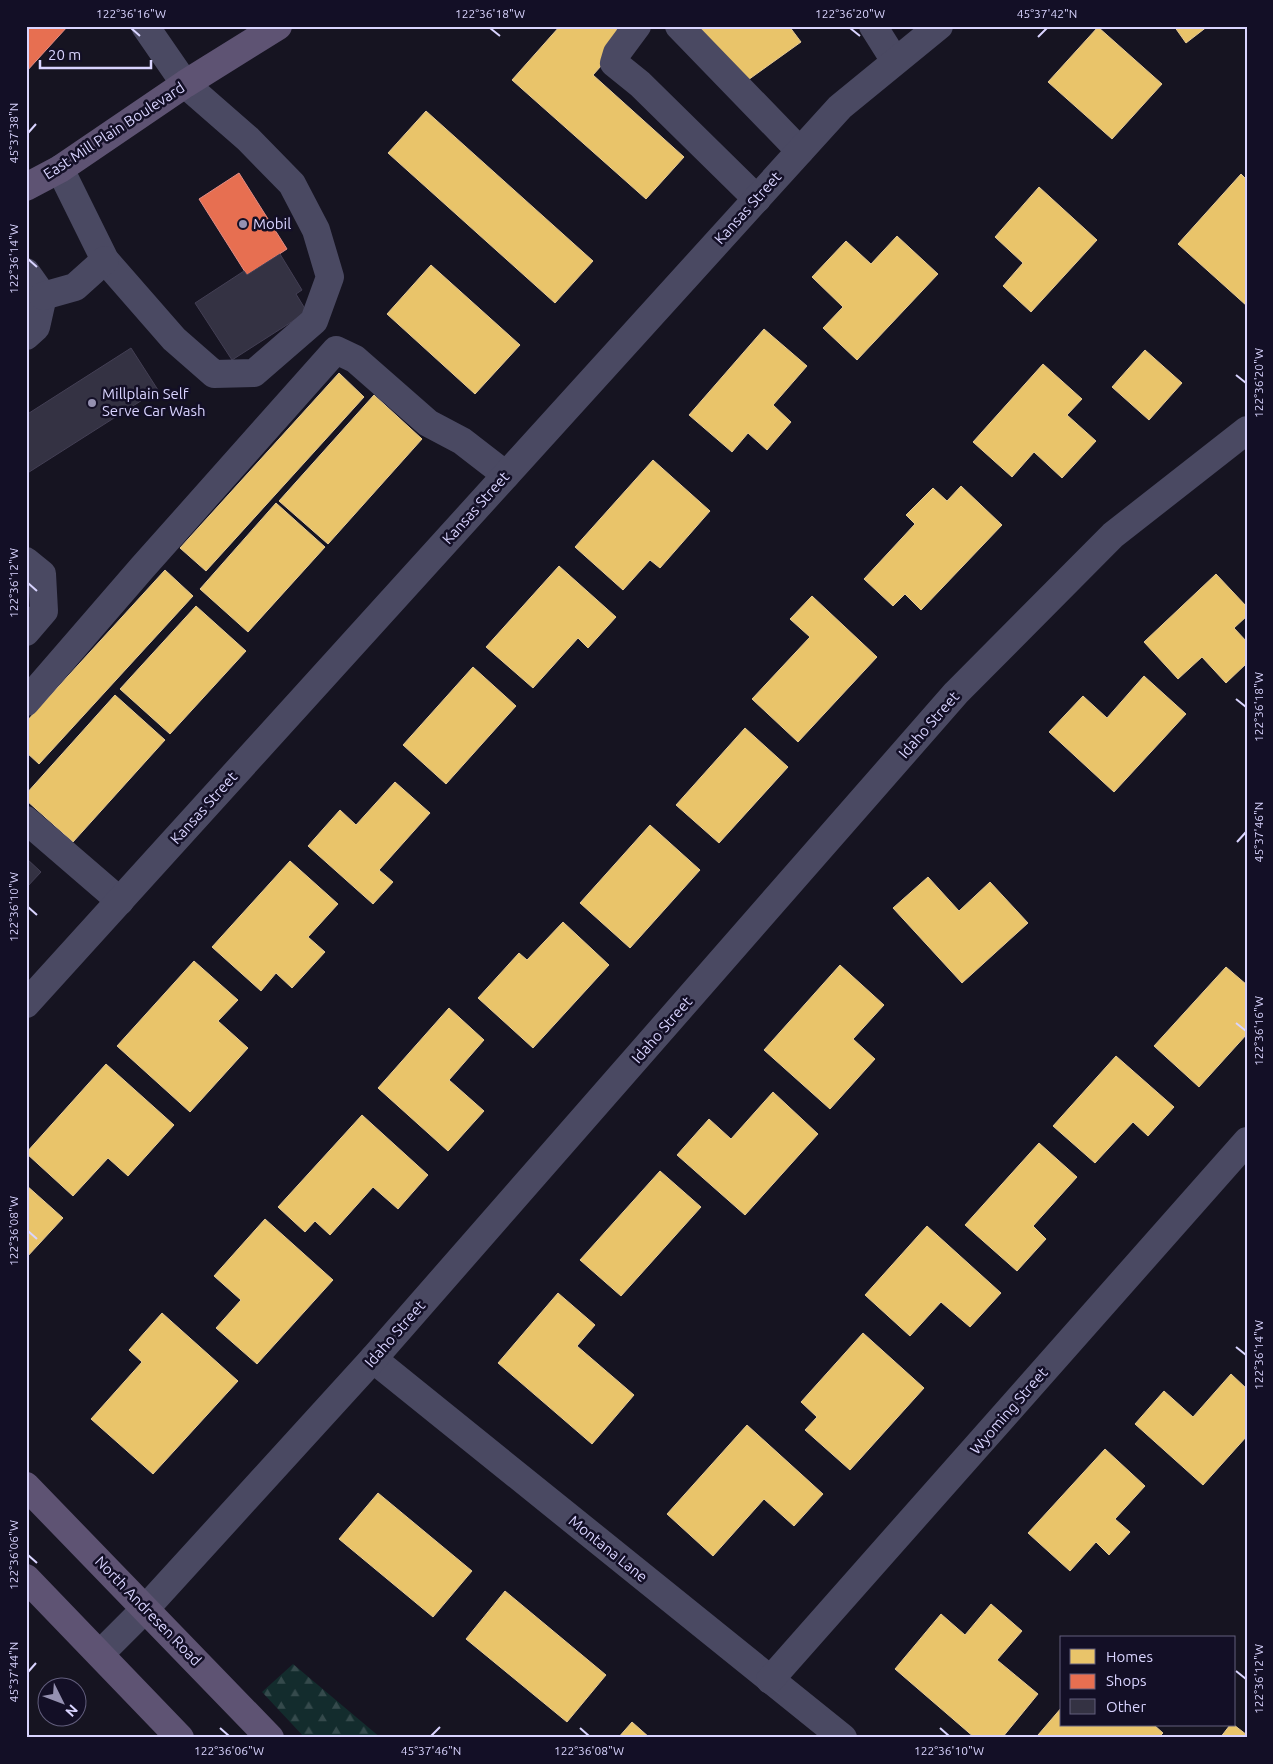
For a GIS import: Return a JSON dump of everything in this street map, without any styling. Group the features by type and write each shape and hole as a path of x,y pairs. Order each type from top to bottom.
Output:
{"main road":[{"name":"East Mill Plain Boulevard","path":"26,187 60,169 186,84 278,26"},
{"name":"North Andresen Road","path":"26,1486 270,1738"},
{"path":"26,1578 180,1738"}],"street":[{"path":"60,169 105,260 174,339 214,374 254,373 314,322 330,277 316,230 292,184 248,139 186,84 144,26"},
{"path":"637,26 617,53 614,64 640,84 756,199"},
{"path":"679,26 800,151"},
{"path":"873,26 895,61"},
{"name":"Kansas Street","path":"26,1004 840,107 940,26"},
{"path":"43,296 75,287 105,260"},
{"path":"26,272 43,296 36,327 26,336"},
{"path":"26,702 142,568 336,350 355,359 428,423 462,441 506,475"},
{"name":"Idaho Street","path":"100,1654 146,1608 373,1359 956,693 1113,535 1247,430"},
{"path":"26,561 42,574 44,611 26,632"},
{"path":"26,820 120,901"},
{"name":"Wyoming Street","path":"770,1680 1247,1141"},
{"name":"Montana Lane","path":"373,1359 843,1738"}],"green space":[{"path":"293,1664 381,1738 305,1738 262,1692"}],"building: Homes":[{"path":"560,26 613,26 626,38 593,75 684,157 646,199 512,80"},
{"path":"699,26 789,26 801,42 741,85"},
{"path":"1174,26 1208,26 1186,43"},
{"path":"1098,27 1162,84 1112,139 1048,82"},
{"path":"426,111 593,261 555,303 388,153"},
{"path":"1241,174 1247,180 1247,306 1178,244"},
{"path":"1039,187 1097,240 1031,312 1003,286 1023,263 995,237"},
{"path":"897,236 938,274 857,360 823,328 843,307 812,277 846,241 871,264"},
{"path":"431,265 520,345 475,394 387,314"},
{"path":"764,329 807,366 773,405 791,422 767,450 748,433 732,452 689,415"},
{"path":"1145,350 1182,383 1149,420 1112,387"},
{"path":"1043,364 1082,399 1067,415 1096,441 1062,478 1034,452 1012,477 973,442"},
{"path":"339,373 364,397 206,571 180,548"},
{"path":"374,395 422,439 328,544 279,501"},
{"path":"653,460 710,511 660,568 650,560 623,590 575,547"},
{"path":"961,486 1002,525 921,610 905,594 893,606 864,579 915,524 906,515 933,488 947,501"},
{"path":"276,503 325,547 248,632 200,589"},
{"path":"559,566 616,617 588,648 578,638 533,688 486,647"},
{"path":"165,570 193,596 39,764 26,752 26,722"},
{"path":"1216,574 1247,607 1247,616 1234,628 1247,642 1247,663 1226,683 1202,657 1178,679 1144,642"},
{"path":"812,596 877,657 798,742 752,699 810,637 790,619"},
{"path":"196,606 246,651 170,734 120,689"},
{"path":"473,667 516,706 446,784 403,745"},
{"path":"1144,676 1186,714 1114,792 1049,732 1083,696 1107,718"},
{"path":"115,695 165,740 73,842 26,800 26,794"},
{"path":"745,728 788,767 719,843 676,805"},
{"path":"395,782 430,813 379,870 393,882 373,904 308,846 340,810 356,825"},
{"path":"650,825 700,870 630,948 580,903"},
{"path":"290,861 338,904 308,937 325,952 292,988 276,973 261,991 212,947"},
{"path":"928,877 959,911 990,882 1028,923 962,983 893,908"},
{"path":"563,922 609,965 533,1048 478,998 519,953 527,960"},
{"path":"194,961 238,1000 218,1021 248,1048 190,1112 117,1046"},
{"path":"840,965 884,1005 853,1039 875,1059 830,1109 764,1050"},
{"path":"1226,967 1247,985 1247,1034 1199,1087 1154,1046"},
{"path":"449,1008 484,1040 449,1080 484,1111 448,1151 378,1088"},
{"path":"1116,1056 1174,1107 1148,1136 1133,1122 1095,1163 1053,1126"},
{"path":"106,1064 174,1125 128,1176 108,1158 73,1196 26,1153"},
{"path":"773,1092 818,1134 745,1215 677,1155 709,1119 731,1139"},
{"path":"362,1115 428,1175 398,1209 373,1187 330,1235 315,1221 305,1232 278,1207"},
{"path":"1039,1143 1077,1177 1033,1226 1046,1239 1017,1271 965,1225"},
{"path":"660,1171 701,1207 621,1296 580,1260"},
{"path":"26,1185 63,1218 26,1258"},
{"path":"265,1219 333,1280 257,1364 216,1328 241,1300 214,1276"},
{"path":"927,1226 1001,1293 970,1327 941,1302 910,1336 865,1295"},
{"path":"558,1293 595,1325 577,1346 634,1395 592,1444 498,1363"},
{"path":"162,1313 238,1381 153,1474 91,1419 142,1362 129,1350"},
{"path":"863,1333 924,1388 850,1470 805,1430 817,1417 801,1402"},
{"path":"1231,1374 1247,1389 1247,1436 1203,1485 1135,1424 1164,1391 1193,1417"},
{"path":"747,1425 823,1494 794,1526 764,1499 713,1556 667,1514"},
{"path":"1105,1449 1145,1486 1115,1519 1130,1532 1109,1555 1096,1542 1070,1571 1028,1533"},
{"path":"378,1493 472,1571 433,1617 339,1539"},
{"path":"505,1591 606,1675 567,1722 466,1639"},
{"path":"991,1604 1022,1631 997,1660 1038,1694 1002,1738 975,1738 895,1669 941,1614 965,1635"},
{"path":"1060,1709 1060,1726 1155,1726 1163,1733 1158,1738 1041,1738 1038,1735"},
{"path":"632,1722 650,1738 618,1738"},
{"path":"1229,1726 1235,1726 1247,1735 1247,1738 1220,1738"}],"building: Shops":[{"path":"26,26 68,26 26,72"},
{"name":"Mobil","path":"239,173 287,249 247,275 199,199"}],"building: Other":[{"path":"280,254 302,290 296,294 307,312 232,360 195,303 244,271 247,275"},
{"name":"Millplain Self Serve Car Wash","path":"131,348 158,390 26,474 26,415"},
{"path":"26,858 41,872 26,888"}],"place":[{"name":"Mobil","path":"243,224"},
{"name":"Millplain Self Serve Car Wash","path":"92,403"}]}
